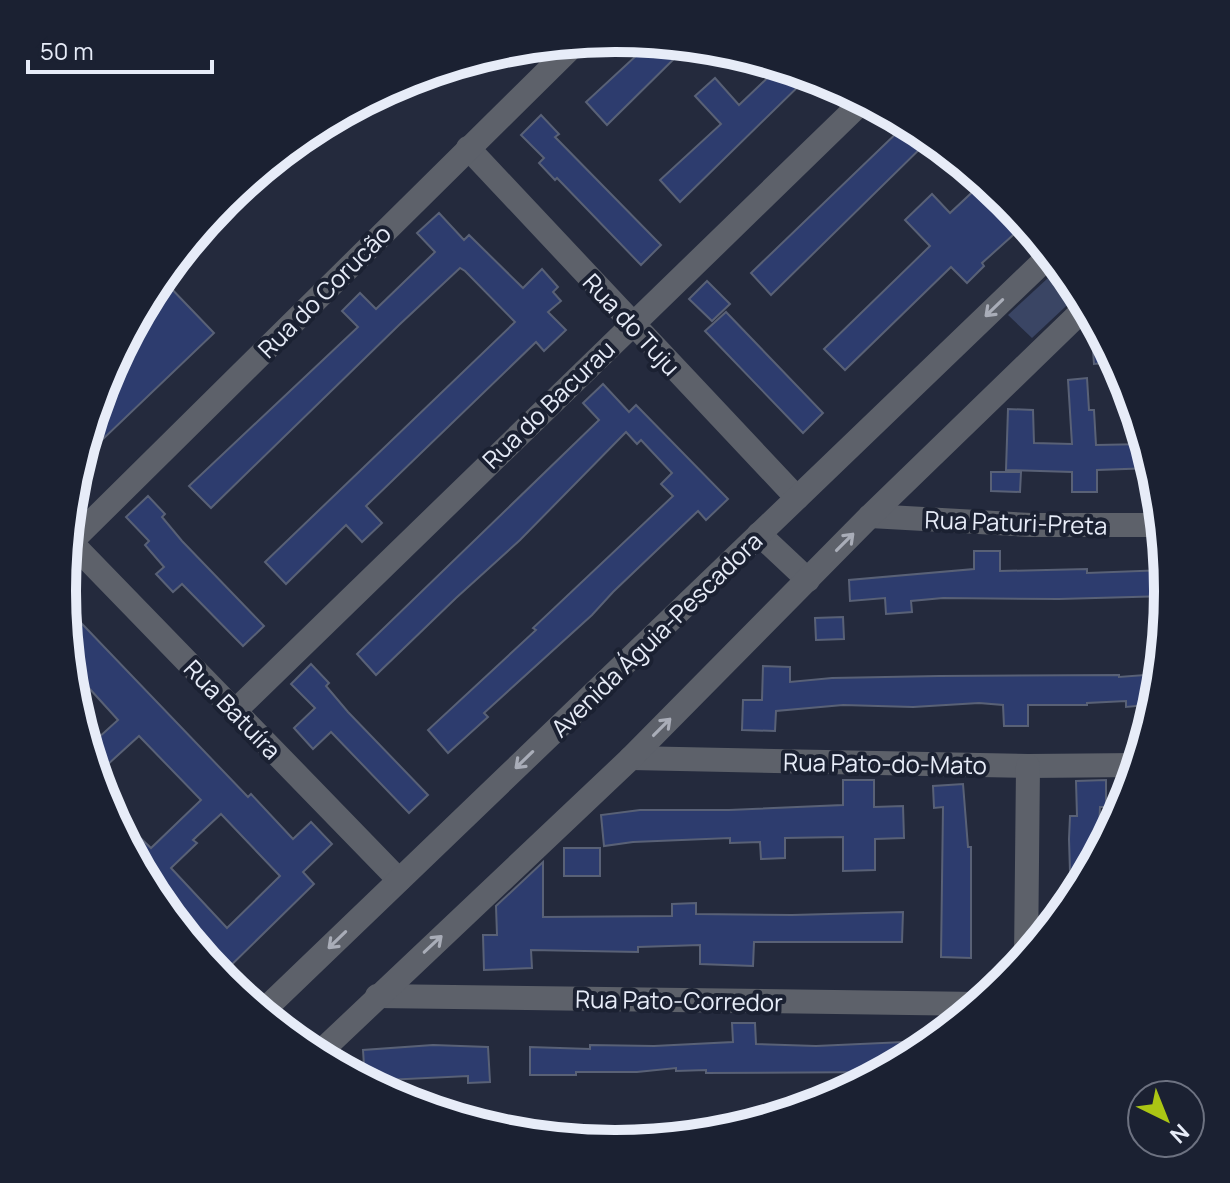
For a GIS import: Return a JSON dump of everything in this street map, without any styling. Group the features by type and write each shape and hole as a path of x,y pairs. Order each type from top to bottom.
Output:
{"street":[{"name":"Rua do Corucão","path":"79,529 564,55"},
{"name":"Rua do Bacurau","path":"235,711 855,109"},
{"name":"Rua do Tuju","path":"468,148 797,498"},
{"name":"Avenida Águia-Pescadora","path":"269,1005 1042,262"},
{"path":"326,1047 631,758 870,516 1078,315"},
{"name":"Rua Paturi-Preta","path":"870,516 1031,525 1150,525"},
{"path":"759,534 808,580"},
{"name":"Rua Batuíra","path":"78,548 399,880"},
{"name":"Rua Pato-do-Mato","path":"631,758 1126,765"},
{"path":"1026,941 1028,766"},
{"name":"Rua Pato-Corredor","path":"377,996 963,1004"}],"shaded area":[{"path":"1052,275 1070,302 1032,338 1008,315"}],"building":[{"path":"639,53 677,56 607,125 586,102"},
{"path":"770,75 800,85 680,202 660,180 721,124 695,96 715,78 739,105"},
{"path":"541,115 559,134 555,137 661,245 641,265 539,163 544,158 521,135"},
{"path":"898,132 921,148 771,295 751,273"},
{"path":"975,190 1017,232 982,263 984,266 967,283 951,267 845,370 824,349 930,246 905,220 932,194 950,213"},
{"path":"439,213 464,240 469,235 523,288 542,269 558,287 553,292 561,301 548,312 566,330 544,351 536,342 366,506 382,523 362,542 346,525 286,584 265,562 515,322 465,271 460,268 211,508 189,486 358,327 342,311 360,293 376,309 435,252 417,233"},
{"path":"707,281 730,304 712,321 689,299"},
{"path":"170,287 214,333 96,446 131,353"},
{"path":"726,312 823,413 803,433 705,331"},
{"path":"1092,341 1103,363 1094,364"},
{"path":"1087,378 1089,410 1094,410 1096,445 1134,444 1136,452 1140,468 1097,470 1097,492 1072,492 1072,472 1006,470 1008,409 1033,410 1034,443 1072,444 1068,380"},
{"path":"603,384 629,412 636,405 728,499 706,520 698,511 592,615 484,713 488,717 448,753 428,730 673,496 661,484 672,473 641,440 637,444 626,432 520,540 376,675 357,654 599,420 583,403"},
{"path":"991,472 1021,472 1020,492 991,491"},
{"path":"148,496 165,514 162,517 182,541 264,626 243,646 182,584 173,592 156,574 164,567 145,545 149,541 126,517"},
{"path":"974,551 1000,551 1000,571 1153,570 1154,596 943,598 911,601 912,612 886,614 885,598 850,601 849,580 974,569"},
{"path":"843,617 844,639 816,640 815,618"},
{"path":"77,618 248,797 251,794 293,839 311,822 332,844 303,872 314,884 229,967 166,891 130,828 151,848 201,800 139,736 105,767 96,739 118,720 83,682","holes":["221,814 280,876 227,928 171,868 197,843 193,840"]},
{"path":"311,664 329,683 326,686 348,712 428,795 409,813 331,732 313,749 294,728 315,708 291,684"},
{"path":"763,666 790,667 790,682 939,676 1145,675 1147,678 1142,705 1126,707 1126,701 1087,705 1028,705 1028,726 1004,726 1003,705 979,703 913,707 843,705 776,711 775,731 742,730 743,700 762,700"},
{"path":"843,780 874,780 874,807 903,806 904,838 875,839 875,870 843,871 843,837 785,838 785,858 761,859 760,842 730,843 730,838 604,846 601,815 640,810 843,805"},
{"path":"1106,780 1106,807 1100,807 1099,830 1070,881 1070,816 1077,816 1076,781"},
{"path":"963,784 968,847 971,847 971,958 941,957 943,807 934,808 933,786"},
{"path":"564,848 600,848 600,876 564,876"},
{"path":"543,862 543,917 672,916 672,904 696,903 696,914 903,912 902,942 754,942 753,966 700,964 700,945 638,947 638,952 531,950 532,968 484,970 483,935 497,935 496,906"},
{"path":"732,1023 755,1023 756,1044 816,1046 904,1042 904,1047 860,1072 706,1073 706,1070 676,1071 676,1068 530,1075 530,1047 590,1049 590,1045 733,1042"},
{"path":"433,1045 488,1047 490,1082 468,1083 468,1076 387,1080 364,1069 363,1050"}]}
